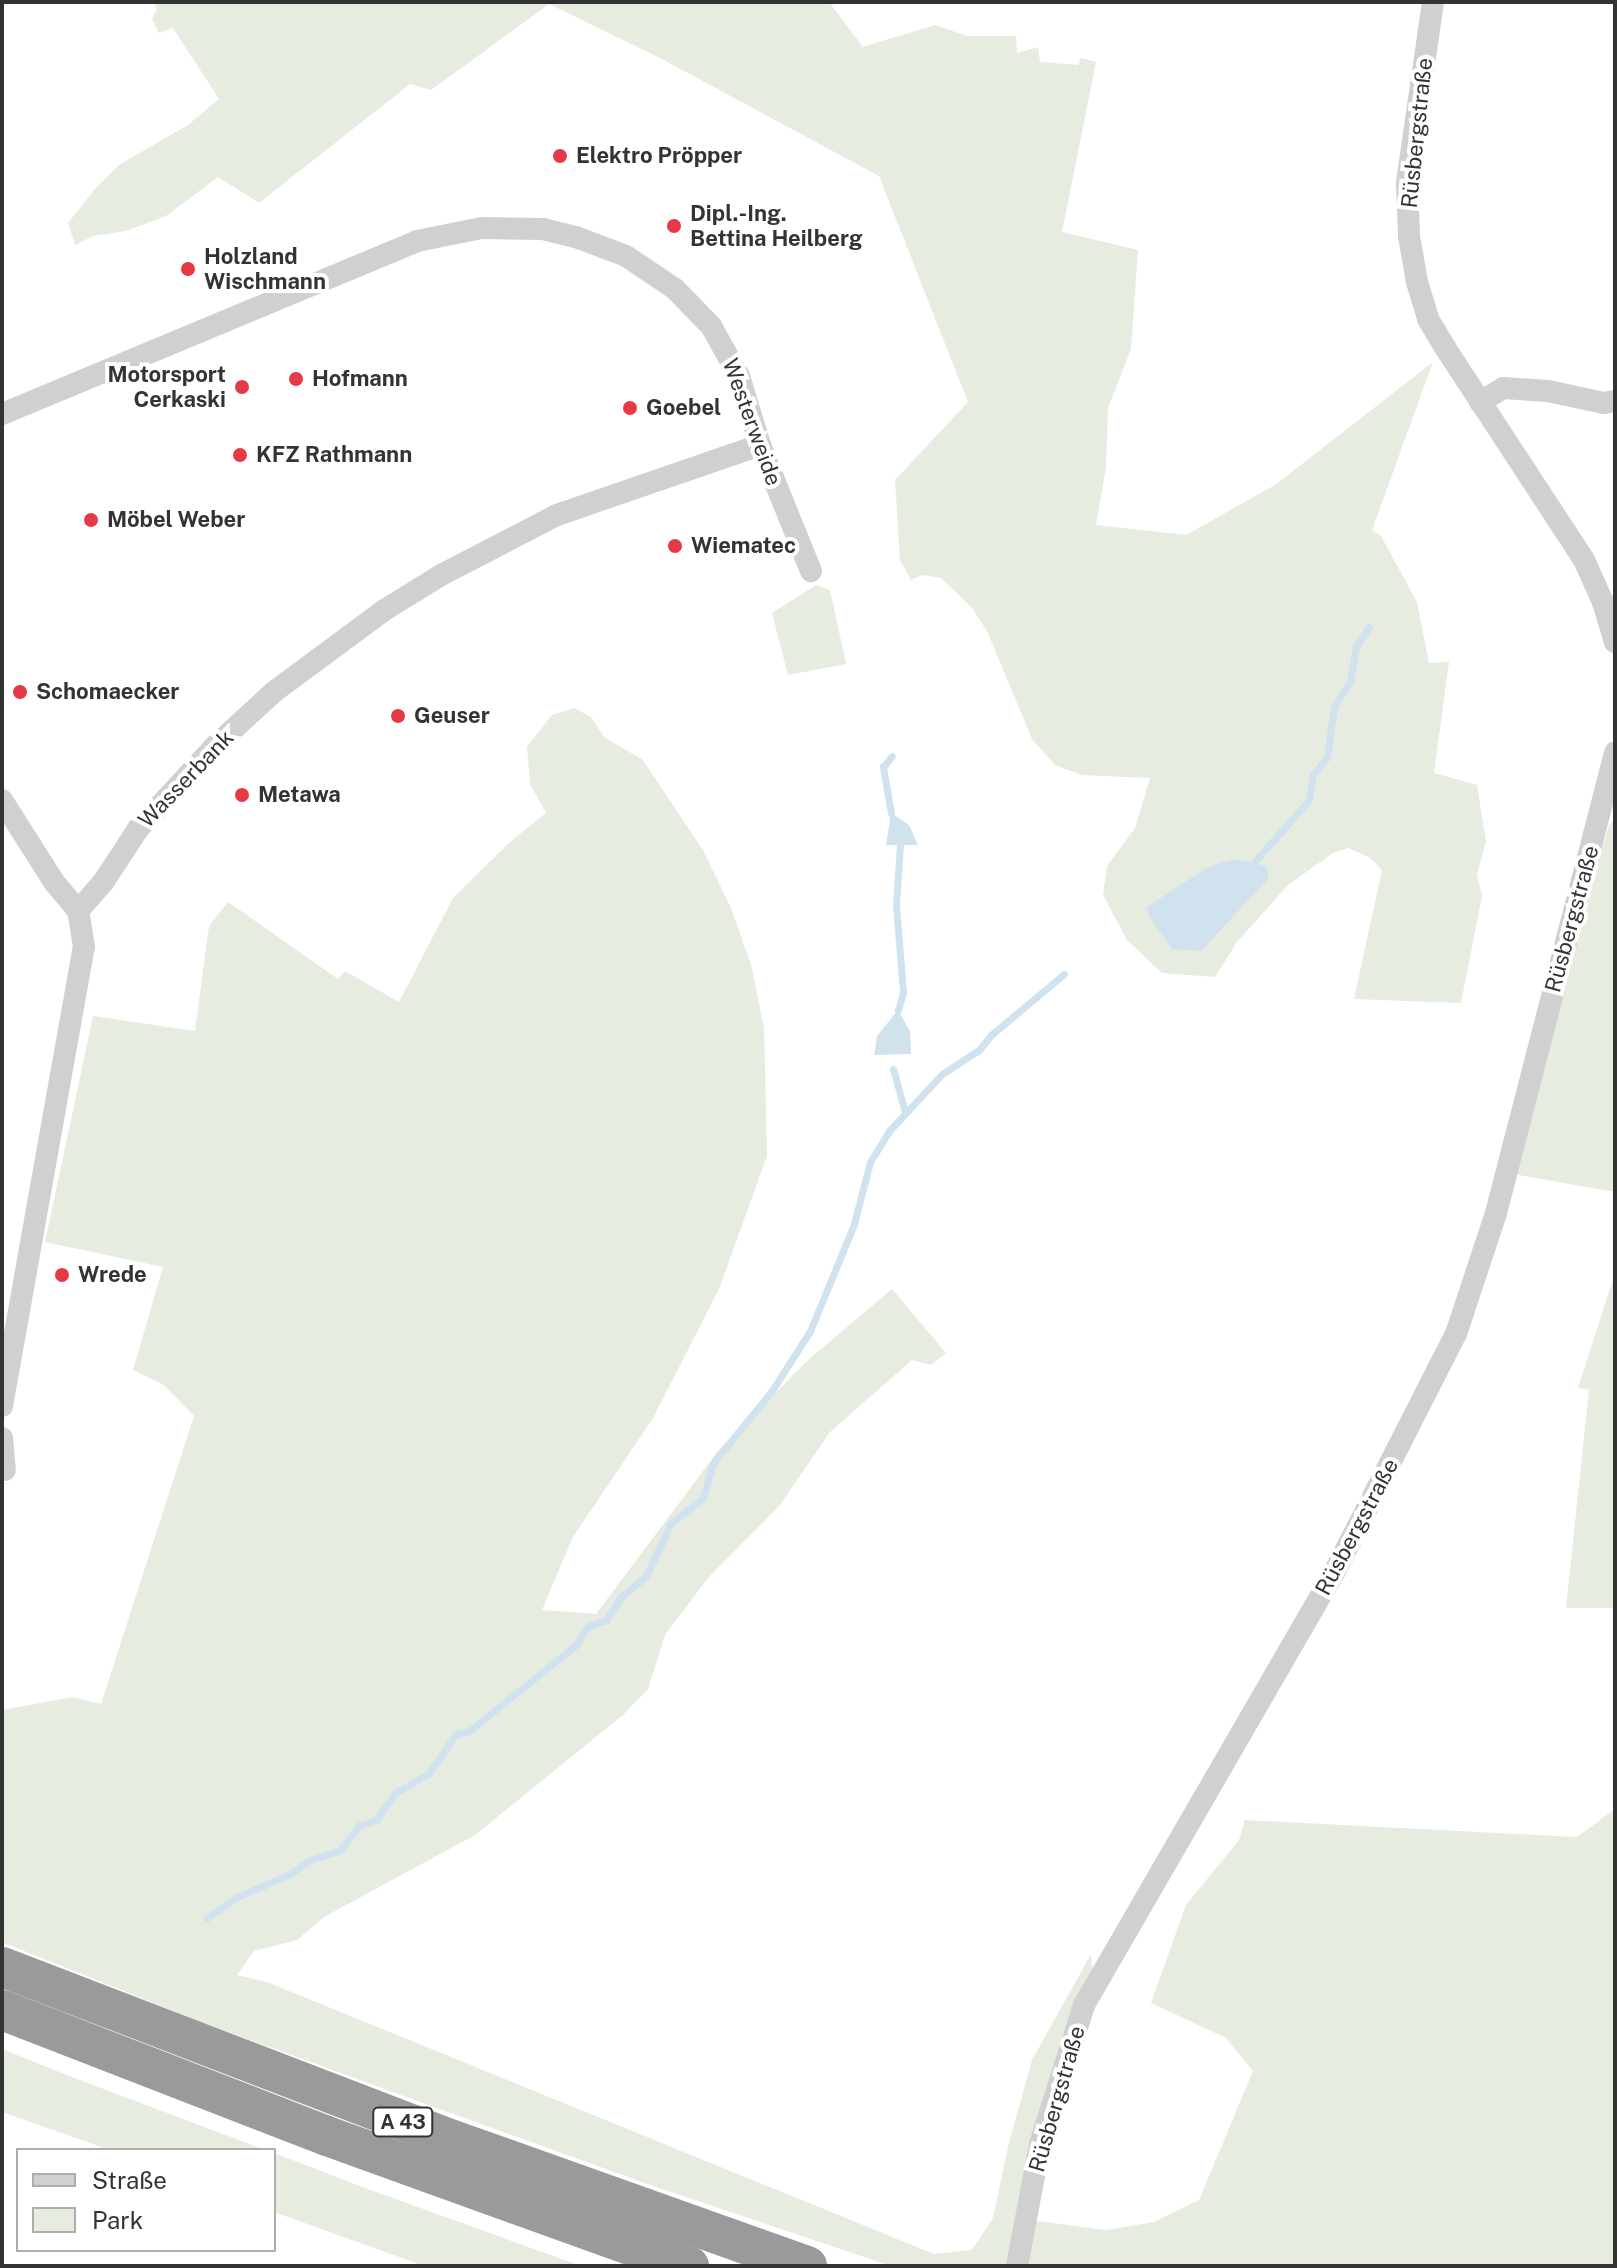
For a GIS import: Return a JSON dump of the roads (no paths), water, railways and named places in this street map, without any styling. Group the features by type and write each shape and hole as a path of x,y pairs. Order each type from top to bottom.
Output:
{"highway":[{"name":"A 43","path":"2,1967 438,2135 807,2266"},
{"name":"A 43","path":"2,2010 327,2136 689,2266"}],"street":[{"name":"Rüsbergstraße","path":"1433,2 1407,183 1409,236 1428,319 1584,560 1603,602 1615,642"},
{"name":"Westerweide","path":"2,414 417,241 450,232 514,226 554,232 606,247 651,272 689,301 711,326 733,364 760,445 811,571"},
{"path":"1480,402 1503,388 1548,391 1604,403 1615,401"},
{"name":"Wasserbank","path":"78,911 104,881 138,829 216,745 275,691 386,609 443,574 557,515 760,445"},
{"name":"Rüsbergstraße","path":"1017,2266 1040,2144 1084,2005 1335,1571 1456,1334 1496,1213 1614,762"},
{"path":"2,800 54,882 78,911 84,947 2,1406"},
{"path":"2,1438 5,1470"}],"water":[{"path":"891,813 909,825 918,845 886,845"},
{"path":"1235,859 1266,866 1269,878 1201,951 1172,949 1149,916 1147,907 1208,867"},
{"path":"898,1010 910,1031 911,1054 874,1055 877,1036"}],"waterway":[{"path":"1255,861 1309,800 1313,775 1327,757 1334,707 1350,681 1356,647 1369,627"},
{"path":"891,813 883,767 892,756"},
{"path":"898,1010 903,992 896,905 900,845"},
{"path":"207,1918 237,1897 290,1874 310,1860 340,1850 359,1826 376,1820 395,1793 429,1773 456,1734 468,1732 576,1645 588,1626 606,1620 621,1597 646,1576 671,1523 703,1498 713,1463 771,1392 810,1331 854,1224 870,1162 889,1131 942,1074 979,1050 991,1035 1064,974"},
{"path":"893,1069 905,1112"}],"place":[{"name":"Elektro Pröpper","path":"560,156"},
{"name":"Dipl.-Ing. Bettina Heilberg","path":"674,226"},
{"name":"Holzland Wischmann","path":"188,269"},
{"name":"Hofmann","path":"296,379"},
{"name":"Motorsport Cerkaski","path":"242,387"},
{"name":"Goebel","path":"630,408"},
{"name":"KFZ Rathmann","path":"240,455"},
{"name":"Möbel Weber","path":"91,520"},
{"name":"Wiematec","path":"675,546"},
{"name":"Schomaecker","path":"20,692"},
{"name":"Geuser","path":"398,716"},
{"name":"Metawa","path":"242,795"},
{"name":"Wrede","path":"62,1275"}]}
